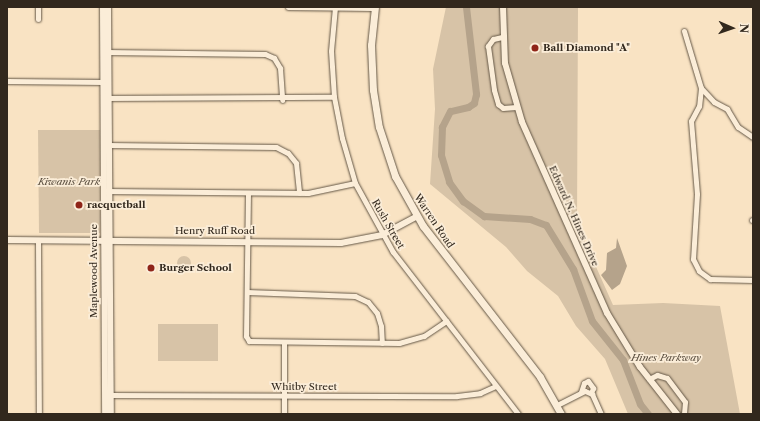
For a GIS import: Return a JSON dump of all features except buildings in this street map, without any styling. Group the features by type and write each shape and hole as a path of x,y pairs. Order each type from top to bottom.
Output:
{"main road":[{"name":"Warren Road","path":"375,8 370,57 377,116 393,170 417,216 540,377 561,414"}],"street":[{"path":"38,7 38,19"},
{"name":"Maplewood Avenue","path":"103,7 106,52 103,82 106,98"},
{"name":"Maplewood Avenue","path":"108,7 106,52 107,272 108,394 111,414"},
{"path":"288,7 375,8"},
{"name":"Rush Street","path":"335,7 331,51 334,98 342,138 355,183 382,235 518,414"},
{"name":"Edward N. Hines Drive","path":"503,7 502,37 505,63 516,107 607,314 649,379 677,414"},
{"path":"684,31 701,88 699,106 691,121 697,194 693,255 697,268 707,278 753,280"},
{"path":"502,37 494,39 488,46 494,90 498,104 503,108 516,107"},
{"path":"106,52 265,54 274,58 280,68 282,100"},
{"path":"7,82 103,82"},
{"path":"701,88 714,102 727,109 738,127 753,137"},
{"path":"106,98 282,100 334,98"},
{"path":"107,145 276,147 288,153 296,163 299,193"},
{"path":"107,191 299,193 328,191 355,183"},
{"path":"248,193 248,340 382,343 416,339 446,321"},
{"name":"Henry Ruff Road","path":"7,240 336,243 382,235 417,216"},
{"path":"38,241 39,414"},
{"path":"247,292 355,296 368,302 376,313 381,326 382,343"},
{"path":"284,342 284,414"},
{"path":"649,379 656,375 667,378 685,402 684,414"},
{"path":"581,392 584,383 588,381 593,388 591,393 601,414"},
{"name":"Whitby Street","path":"108,394 457,396 480,393 496,386"},
{"path":"556,404 581,392 591,393"},
{"name":"Maplewood Avenue","path":"105,414 108,394"}],"green space":[{"name":"Hines Parkway","path":"446,7 578,7 577,224 613,305 663,303 720,306 740,414 628,414 605,359 576,326 558,296 527,271 506,247 430,184 435,109 433,69"},
{"name":"Kiwanis Park","path":"38,130 100,130 100,233 39,233"},
{"path":"184,256 189,258 191,263 189,268 184,270 179,268 177,263 179,258"},
{"path":"158,324 218,324 218,361 158,361"}],"shaded area":[{"path":"617,238 627,266 620,284 612,290 601,275 606,270 607,253 616,248"}],"waterway":[{"path":"466,7 476,94 474,103 468,107 450,111 442,127 441,155 449,182 463,201 484,216 530,219 546,225 573,269 592,321 623,360 640,404 648,414"}],"place":[{"name":"Ball Diamond \"A\"","path":"535,48"},
{"name":"racquetball","path":"79,205"},
{"name":"Burger School","path":"151,268"}]}
